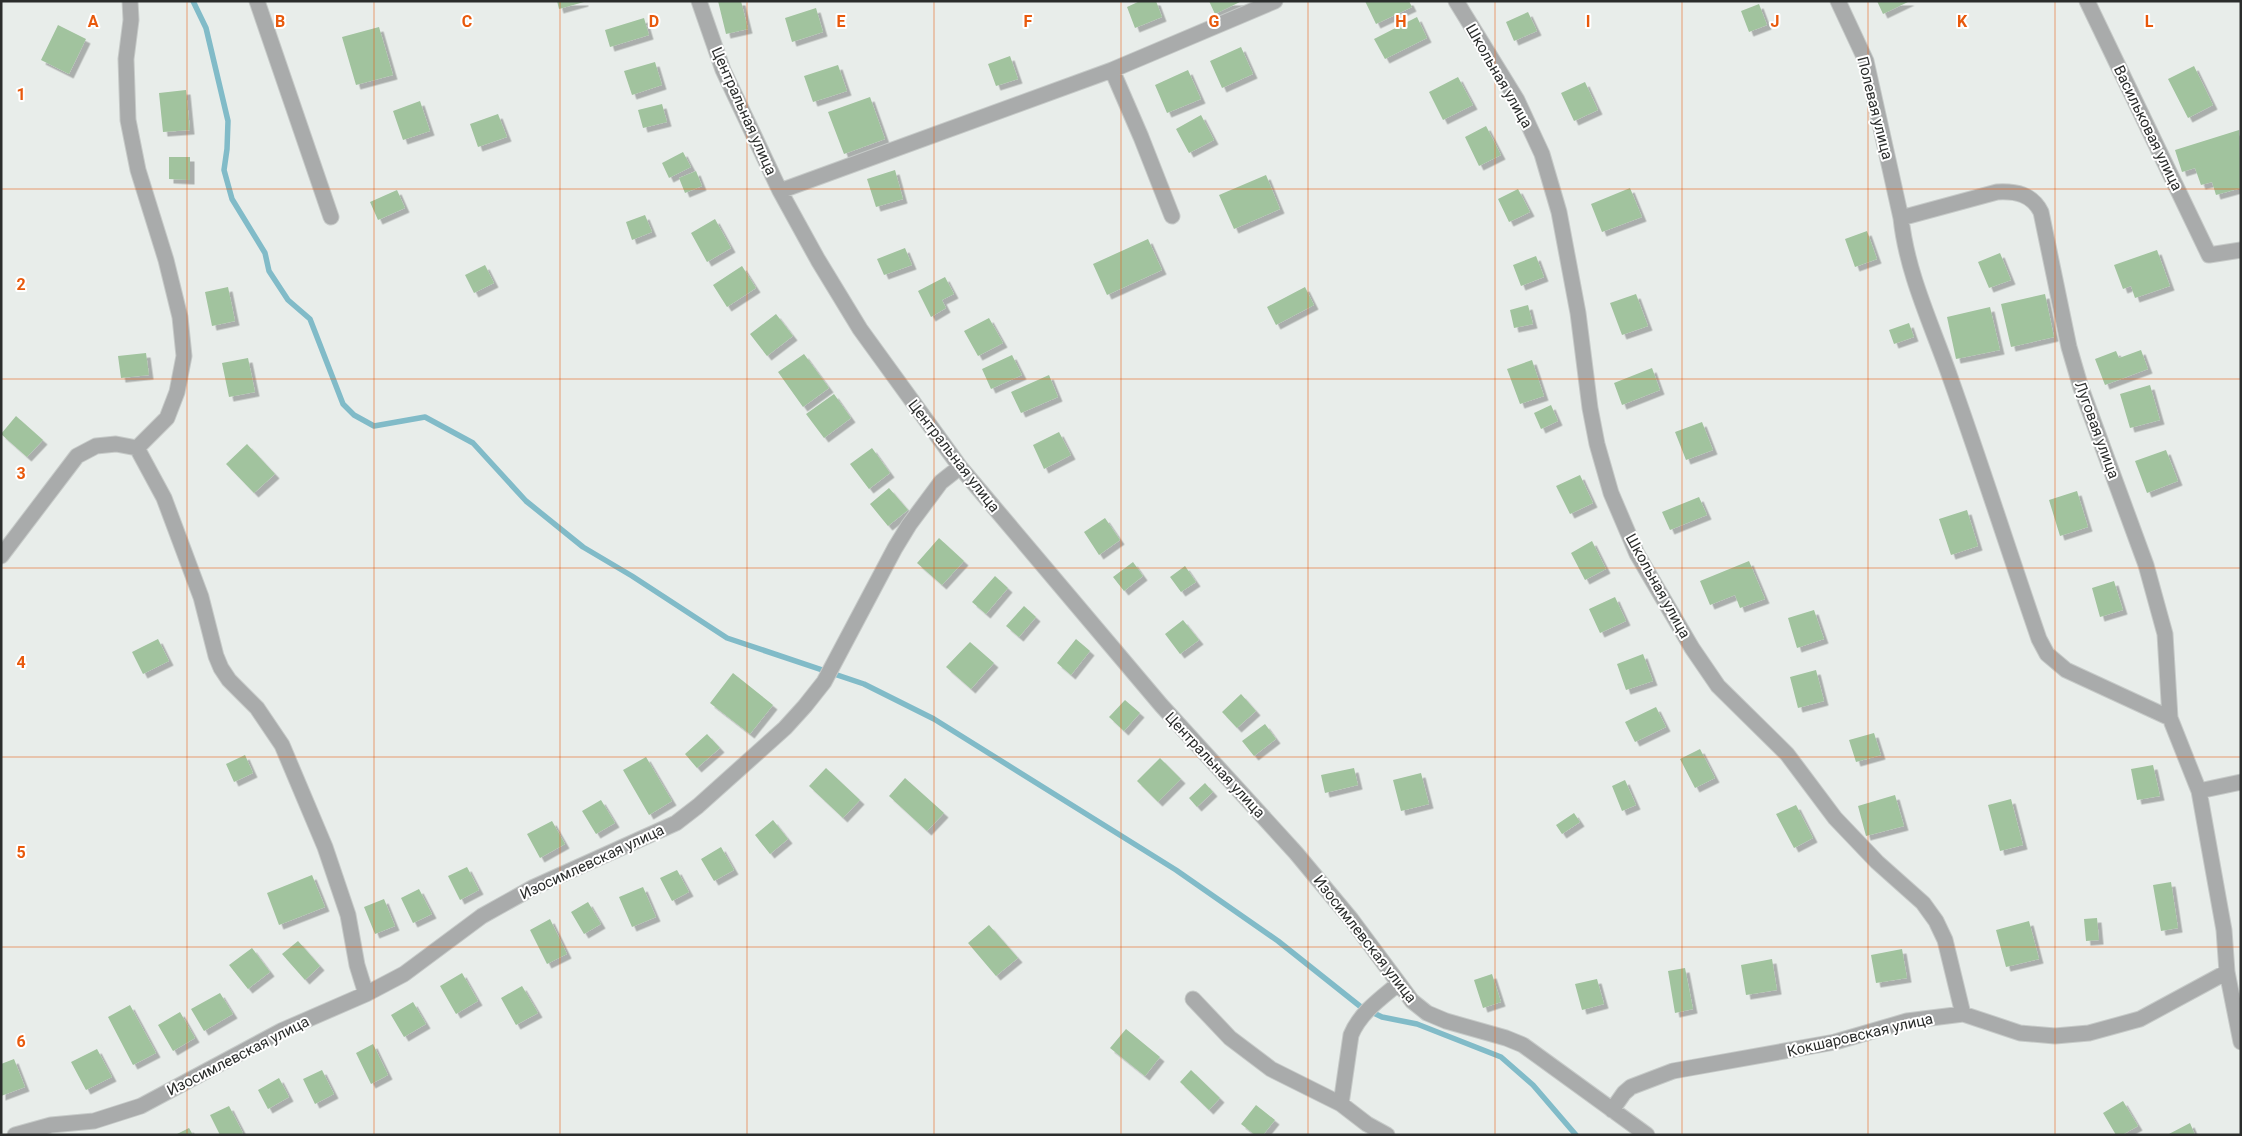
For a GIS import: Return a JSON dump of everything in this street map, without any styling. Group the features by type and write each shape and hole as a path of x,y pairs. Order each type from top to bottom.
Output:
{"street":[{"path":"130,1 131,20 126,59 128,120 138,170 166,260 180,317 184,356 178,392 167,418 136,448"},
{"path":"257,1 330,217"},
{"name":"Центральная улица","path":"699,1 723,70 780,191 818,260 860,329 960,467 1160,705 1296,853"},
{"path":"780,191 1112,70 1276,1"},
{"name":"Школьная улица","path":"1456,1 1517,100 1542,154 1559,212 1578,313 1590,408 1597,444 1611,493 1637,554 1692,648 1718,686 1787,754 1835,818 1877,862 1923,903 1936,921 1945,940 1963,1014"},
{"name":"Полевая улица","path":"1838,1 1866,61 1901,218 1903,241 1916,285 1950,377 2039,640 2047,654 2066,670 2170,718"},
{"name":"Васильковая улица","path":"2087,1 2209,255 2241,250"},
{"path":"1112,70 1172,216"},
{"name":"Луговая улица","path":"1901,218 1997,192 2022,193 2037,205 2041,212 2069,348 2081,388 2146,565 2165,634 2170,718 2200,791 2224,930 2227,972 2241,1042"},
{"path":"1,556 77,456 96,446 116,444 136,448 164,498 201,597 216,656 221,668 229,680 257,708 282,746 321,839 348,915 357,965 366,994"},
{"name":"Изосимлевская улица","path":"16,1135 51,1125 94,1121 141,1106 280,1031 366,994 404,974 482,916 534,887 676,823 698,806 785,728 824,682 909,525 941,482 960,467"},
{"path":"2200,791 2241,782"},
{"name":"Изосимлевская улица","path":"1296,853 1352,919 1412,1001 1427,1013 1446,1021 1506,1038 1523,1045 1647,1135"},
{"name":"Кокшаровская улица","path":"1612,1110 1624,1093 1631,1087 1673,1071 1834,1042 1907,1021 1963,1014 2020,1033 2055,1036 2090,1033 2140,1019 2227,972"},
{"path":"1341,1104 1351,1035 1354,1027 1373,1005 1398,984"},
{"path":"1193,999 1230,1038 1271,1069 1341,1104 1368,1124 1388,1135"}],"building":[{"path":"557,1 584,1 584,2 559,9"},
{"path":"718,1 741,1 748,29 726,34"},
{"path":"1140,1 1156,1 1162,17 1135,28 1127,7"},
{"path":"1209,1 1242,1 1215,14"},
{"path":"1365,1 1409,1 1412,7 1376,24"},
{"path":"1877,1 1910,1 1883,14"},
{"path":"1759,4 1767,25 1749,32 1741,11"},
{"path":"816,8 823,32 792,42 785,18"},
{"path":"1528,12 1537,31 1514,41 1506,22"},
{"path":"1417,17 1427,38 1385,59 1374,39"},
{"path":"644,18 649,35 610,47 605,30"},
{"path":"58,25 86,39 69,74 41,60"},
{"path":"379,27 393,75 356,85 342,37"},
{"path":"1241,47 1253,74 1222,88 1210,61"},
{"path":"1010,56 1018,79 996,86 988,64"},
{"path":"655,62 662,85 632,95 624,71"},
{"path":"838,65 847,91 813,102 804,76"},
{"path":"2194,66 2213,105 2188,118 2168,79"},
{"path":"1188,70 1201,99 1167,113 1155,85"},
{"path":"1458,77 1473,105 1443,120 1429,92"},
{"path":"1585,82 1598,110 1574,121 1561,93"},
{"path":"186,90 190,130 163,132 159,93"},
{"path":"870,97 885,139 844,154 828,112"},
{"path":"420,101 430,131 403,140 393,111"},
{"path":"662,104 667,122 643,128 638,110"},
{"path":"498,114 507,137 478,147 470,124"},
{"path":"1201,115 1214,140 1189,153 1176,129"},
{"path":"1486,126 1501,155 1479,166 1465,137"},
{"path":"2239,130 2241,188 2216,195 2212,182 2201,185 2195,168 2182,172 2175,150"},
{"path":"683,152 691,167 669,178 662,163"},
{"path":"169,157 190,157 190,180 169,179"},
{"path":"895,170 903,199 876,207 867,179"},
{"path":"696,171 702,186 685,193 679,178"},
{"path":"1266,175 1280,209 1234,229 1219,195"},
{"path":"1630,188 1642,217 1602,232 1591,204"},
{"path":"1518,189 1530,212 1509,222 1498,199"},
{"path":"397,190 405,208 378,220 370,202"},
{"path":"645,215 652,232 632,240 626,222"},
{"path":"715,219 731,248 707,262 691,233"},
{"path":"1867,231 1877,259 1855,267 1845,239"},
{"path":"1148,239 1162,270 1107,295 1093,264"},
{"path":"905,248 912,265 884,275 877,259"},
{"path":"2157,250 2170,286 2135,298 2131,286 2123,289 2114,265"},
{"path":"2000,253 2011,280 1989,288 1978,262"},
{"path":"1536,256 1544,277 1521,286 1513,265"},
{"path":"485,265 494,283 474,293 465,275"},
{"path":"742,266 756,288 727,307 713,285"},
{"path":"945,277 954,294 942,300 946,308 931,317 918,291"},
{"path":"228,287 235,321 212,326 205,292"},
{"path":"1305,287 1314,305 1276,325 1267,307"},
{"path":"1636,294 1648,326 1622,335 1610,303"},
{"path":"2045,294 2054,337 2011,347 2001,304"},
{"path":"1528,305 1533,324 1514,328 1510,310"},
{"path":"1990,307 2000,350 1956,359 1947,317"},
{"path":"776,314 793,336 767,356 750,334"},
{"path":"989,318 1003,343 978,356 964,331"},
{"path":"1909,323 1914,337 1894,344 1889,330"},
{"path":"2141,350 2148,369 2105,385 2095,359 2116,351 2119,358"},
{"path":"146,353 149,375 121,378 118,356"},
{"path":"804,354 829,388 803,407 778,372"},
{"path":"1012,355 1022,375 991,389 982,369"},
{"path":"248,358 255,392 229,397 222,363"},
{"path":"1532,360 1544,396 1520,404 1507,369"},
{"path":"1652,368 1660,390 1622,405 1614,383"},
{"path":"1049,375 1058,397 1021,413 1011,392"},
{"path":"2150,385 2160,420 2130,428 2120,394"},
{"path":"834,394 851,418 824,438 806,414"},
{"path":"1551,405 1558,421 1541,429 1534,413"},
{"path":"16,416 43,440 27,457 1,434"},
{"path":"1702,422 1713,450 1686,460 1675,432"},
{"path":"1059,432 1071,455 1044,469 1033,445"},
{"path":"247,444 275,474 254,493 226,464"},
{"path":"872,448 890,473 869,489 850,464"},
{"path":"2166,450 2178,481 2147,493 2135,461"},
{"path":"1580,475 1593,503 1570,514 1556,486"},
{"path":"889,488 908,510 888,526 870,504"},
{"path":"2077,491 2088,527 2060,536 2049,500"},
{"path":"1699,497 1707,515 1670,530 1662,512"},
{"path":"1967,510 1978,546 1951,555 1939,519"},
{"path":"1105,518 1120,540 1099,555 1084,532"},
{"path":"939,538 964,561 942,585 917,563"},
{"path":"1592,541 1606,569 1585,580 1571,553"},
{"path":"1749,561 1765,599 1740,608 1735,595 1710,605 1700,581"},
{"path":"1133,562 1143,576 1124,591 1113,577"},
{"path":"1185,566 1196,582 1181,592 1170,577"},
{"path":"995,576 1008,588 986,614 972,602"},
{"path":"2114,581 2123,610 2100,617 2092,588"},
{"path":"1615,597 1626,621 1600,633 1589,609"},
{"path":"1024,606 1036,617 1019,637 1006,626"},
{"path":"1814,610 1824,639 1797,648 1788,618"},
{"path":"1183,620 1199,640 1180,654 1165,634"},
{"path":"158,639 169,661 143,674 132,652"},
{"path":"1076,639 1090,651 1071,675 1057,663"},
{"path":"970,642 994,663 971,689 946,667"},
{"path":"1643,654 1653,681 1626,690 1617,664"},
{"path":"1816,670 1824,701 1798,708 1790,677"},
{"path":"733,673 773,705 750,734 710,703"},
{"path":"1241,694 1256,711 1237,728 1222,712"},
{"path":"1125,700 1140,713 1124,731 1109,717"},
{"path":"1656,707 1666,727 1635,742 1625,722"},
{"path":"1265,724 1276,739 1254,756 1242,741"},
{"path":"1874,733 1881,755 1856,762 1849,740"},
{"path":"707,734 720,748 697,768 685,754"},
{"path":"1700,749 1715,778 1695,788 1680,759"},
{"path":"245,755 253,773 234,782 226,764"},
{"path":"646,757 672,801 649,815 623,770"},
{"path":"1160,758 1181,779 1158,802 1137,781"},
{"path":"2153,765 2160,796 2137,800 2131,769"},
{"path":"826,768 860,800 843,818 809,786"},
{"path":"1354,768 1358,785 1325,793 1321,775"},
{"path":"1421,773 1429,804 1401,811 1393,780"},
{"path":"905,778 944,813 927,831 889,796"},
{"path":"1625,780 1636,805 1622,811 1612,786"},
{"path":"1205,783 1213,792 1197,807 1189,798"},
{"path":"1895,795 1904,826 1866,836 1858,806"},
{"path":"2011,799 2023,845 2000,851 1988,805"},
{"path":"601,800 615,823 596,834 582,811"},
{"path":"1796,805 1813,838 1794,848 1776,814"},
{"path":"1574,813 1580,822 1562,834 1556,825"},
{"path":"773,820 788,839 770,854 755,835"},
{"path":"552,821 565,844 540,858 527,834"},
{"path":"721,847 734,870 714,881 701,859"},
{"path":"467,867 479,890 460,900 448,876"},
{"path":"677,870 689,892 672,901 660,878"},
{"path":"312,875 325,907 279,925 267,893"},
{"path":"2171,882 2178,928 2161,931 2153,885"},
{"path":"643,887 656,917 632,927 619,897"},
{"path":"419,889 432,914 413,923 401,898"},
{"path":"384,899 395,926 375,934 364,907"},
{"path":"588,902 601,924 584,934 571,912"},
{"path":"2097,918 2099,940 2086,941 2084,919"},
{"path":"550,919 567,954 547,964 530,930"},
{"path":"2029,921 2039,959 2006,967 1996,930"},
{"path":"989,925 1018,958 996,976 968,943"},
{"path":"298,941 320,966 305,980 282,954"},
{"path":"252,948 270,972 248,989 229,965"},
{"path":"1902,949 1907,978 1876,983 1871,955"},
{"path":"1772,959 1777,990 1746,995 1741,965"},
{"path":"1685,968 1693,1009 1675,1013 1668,971"},
{"path":"462,973 478,1001 456,1014 440,986"},
{"path":"1492,974 1501,1002 1483,1008 1474,980"},
{"path":"1597,979 1604,1004 1582,1010 1575,984"},
{"path":"522,986 538,1013 516,1025 501,998"},
{"path":"220,993 233,1014 204,1031 191,1009"},
{"path":"413,1002 426,1024 404,1037 391,1015"},
{"path":"130,1005 156,1053 133,1065 108,1017"},
{"path":"180,1012 195,1038 173,1051 158,1025"},
{"path":"1126,1029 1160,1057 1145,1076 1110,1048"},
{"path":"373,1044 388,1075 371,1084 356,1053"},
{"path":"97,1049 112,1077 86,1090 71,1062"},
{"path":"14,1059 25,1087 1,1096 1,1064"},
{"path":"322,1070 334,1094 315,1104 303,1079"},
{"path":"1191,1070 1220,1098 1209,1110 1180,1082"},
{"path":"279,1078 289,1097 268,1109 258,1090"},
{"path":"2123,1101 2138,1126 2122,1135 2116,1135 2103,1113"},
{"path":"1256,1105 1275,1120 1263,1135 1255,1135 1241,1124"},
{"path":"229,1106 243,1133 239,1135 220,1135 210,1115"},
{"path":"2190,1123 2195,1135 2167,1135"},
{"path":"189,1128 193,1135 175,1135"}],"waterway":[{"path":"193,1 206,28 228,121 224,170 232,199 265,253 269,271 288,300 310,319 343,404 354,415 374,426 425,417 473,443 526,501 583,547 632,576 727,638 864,684 934,719 1176,870 1278,941 1361,1007 1382,1017 1417,1024 1501,1057 1533,1085 1576,1135"}]}
